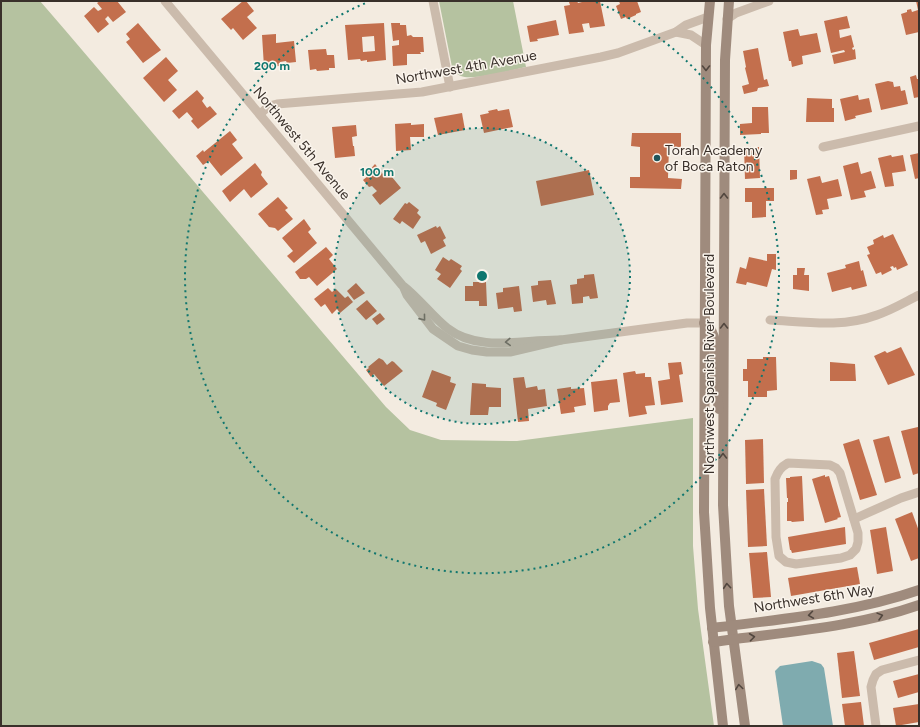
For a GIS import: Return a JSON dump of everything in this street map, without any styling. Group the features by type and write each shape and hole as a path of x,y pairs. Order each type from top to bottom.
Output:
{"main road":[{"name":"Northwest Spanish River Boulevard","path":"710,1 706,45 704,512 707,577 722,726"},
{"name":"Northwest Spanish River Boulevard","path":"729,1 724,60 724,534 731,625 745,726"},
{"path":"704,323 714,337 715,385 723,430"},
{"name":"Northwest 6th Way","path":"712,628 850,608 897,597 919,590"},
{"name":"Northwest 6th Way","path":"714,642 817,628 873,618 919,605"}],"street":[{"name":"Northwest 5th Avenue","path":"165,1 402,285 412,292 438,320 449,329 468,338 492,343 544,339 561,340 687,323 704,323"},
{"path":"433,1 450,87"},
{"path":"727,19 736,13 769,1"},
{"name":"Northwest 4th Avenue","path":"260,114 269,106 277,104 422,92 618,53 676,32 686,25 708,16"},
{"path":"676,32 691,35 706,45"},
{"path":"823,147 919,126"},
{"path":"770,320 841,323 860,320 894,308 919,295"},
{"path":"788,463 825,465 836,468 840,473 854,519 858,533 858,542 856,549 850,555 841,558 796,564 786,562 778,556 776,537 775,479 778,472 788,463"},
{"path":"854,519 901,498 919,492"},
{"path":"876,726 871,687 876,674 882,670 919,660"}],"green space":[{"path":"1,1 40,1 386,407 410,430 441,440 517,441 693,418 693,546 698,609 714,726 1,726"},
{"path":"439,1 513,1 526,67 474,77 461,76 454,71"}],"water":[{"path":"812,661 821,664 824,668 833,726 783,726 775,671 780,666"}],"building":[{"path":"100,1 117,1 126,12 113,22 108,16 105,19 109,24 98,33 84,16 94,7 98,11 102,9 97,3"},
{"path":"243,1 246,1 254,11 247,17 257,28 243,40 233,28 231,30 221,19"},
{"path":"577,1 578,3 586,1 600,1 605,26 590,28 589,23 582,24 584,32 569,34 564,6 570,5 569,2"},
{"path":"619,1 637,1 641,12 627,19 626,17 621,19 616,6 620,4"},
{"path":"916,1 919,1 919,32 906,35 901,14 911,9 912,12 918,10"},
{"path":"847,16 850,28 839,30 840,38 851,35 854,47 852,48 853,50 855,49 856,59 834,64 832,55 845,52 844,50 831,53 824,21"},
{"path":"556,20 559,35 537,39 538,41 530,42 527,26"},
{"path":"138,23 161,50 143,63 126,42 130,39 126,34"},
{"path":"384,23 386,60 367,62 367,60 361,61 360,59 348,60 345,25","holes":["374,36 375,51 363,52 362,37"]},
{"path":"391,23 406,25 407,36 411,35 413,37 423,37 424,52 420,52 421,54 407,54 407,65 393,66 392,46 399,45 399,40 393,41"},
{"path":"798,29 800,36 817,33 821,52 802,56 803,64 792,67 791,61 789,61 783,32"},
{"path":"276,34 276,43 294,41 296,62 287,63 286,61 280,62 280,66 264,67 262,35"},
{"path":"758,48 764,80 767,79 769,86 758,88 757,91 744,94 742,86 749,84 743,51"},
{"path":"326,49 327,55 334,55 335,68 317,71 316,69 310,70 308,50"},
{"path":"166,57 178,71 168,80 177,90 164,102 143,78"},
{"path":"916,75 917,79 919,79 919,97 914,98 910,77"},
{"path":"888,81 893,82 894,87 900,86 901,91 905,90 908,104 881,110 875,84"},
{"path":"197,90 204,98 202,101 207,108 210,106 217,114 198,129 191,121 193,119 187,112 179,119 172,111"},
{"path":"858,95 859,100 869,98 872,112 855,116 856,118 845,121 840,99"},
{"path":"807,98 832,99 832,108 834,108 834,122 806,122"},
{"path":"752,107 768,107 769,133 740,135 740,124 752,123"},
{"path":"497,109 498,111 509,109 513,127 484,133 480,115"},
{"path":"462,113 465,130 438,135 434,118"},
{"path":"411,123 411,125 424,124 424,137 410,137 411,150 396,151 395,124"},
{"path":"356,125 357,136 352,137 355,156 335,158 332,127"},
{"path":"230,131 237,140 232,144 243,158 221,176 209,161 203,165 196,156 203,150 204,152"},
{"path":"632,133 681,133 681,147 669,147 668,178 682,179 681,189 630,188 630,177 640,177 640,147 631,146"},
{"path":"759,147 760,178 745,179 744,148"},
{"path":"919,153 919,178 915,179 910,155"},
{"path":"891,155 892,157 903,155 906,171 892,173 894,186 885,187 878,158"},
{"path":"858,162 861,174 871,171 876,188 864,191 866,197 851,200 843,166"},
{"path":"255,163 262,172 261,175 268,184 251,198 244,189 230,202 222,191"},
{"path":"375,164 383,174 387,171 401,188 380,205 372,195 377,191 372,186 369,187 363,180 368,176 366,174"},
{"path":"589,170 594,195 541,206 536,181"},
{"path":"790,170 797,170 797,179 790,180"},
{"path":"820,176 822,183 838,179 842,196 827,199 829,209 822,210 823,214 816,215 807,179"},
{"path":"745,188 774,188 774,201 766,201 766,217 752,218 752,202 745,202"},
{"path":"278,197 288,208 285,210 293,219 278,231 275,228 269,227 258,214"},
{"path":"409,202 419,210 417,213 421,217 413,229 402,221 400,224 393,219 405,203 407,204"},
{"path":"304,219 311,229 308,232 317,243 294,263 287,256 293,251 282,238"},
{"path":"436,226 437,228 440,226 446,238 443,240 446,246 431,254 425,241 421,243 417,235"},
{"path":"893,234 908,265 897,270 896,267 894,268 893,266 890,267 892,270 882,275 881,272 876,274 867,255 870,254 867,247 874,244 873,240 883,235 884,238"},
{"path":"326,247 333,255 329,259 337,269 317,286 309,277 306,279 300,279 295,272"},
{"path":"767,254 776,254 776,270 772,269 767,287 747,282 746,285 736,283 740,267 746,269 749,257 767,261"},
{"path":"443,257 449,261 451,259 462,266 460,269 462,271 450,288 437,279 441,274 435,270"},
{"path":"859,261 867,286 852,290 851,287 832,292 827,273 846,268 845,265"},
{"path":"797,268 805,268 804,275 809,275 809,291 793,289 793,275 797,275"},
{"path":"594,274 598,298 590,299 589,296 583,297 583,303 572,304 570,285 577,284 577,279 584,278 584,275"},
{"path":"551,280 556,304 547,305 546,300 533,302 531,286 538,285 538,281"},
{"path":"473,282 486,282 487,306 479,306 479,301 465,301 465,286 473,286"},
{"path":"356,283 365,293 354,300 347,291"},
{"path":"519,286 522,311 514,312 513,307 498,309 496,293 503,292 503,288"},
{"path":"328,288 332,292 336,289 345,298 348,296 353,302 340,313 337,309 332,314 325,304 321,307 314,299"},
{"path":"367,300 377,311 366,320 356,309"},
{"path":"380,313 385,319 377,325 372,319"},
{"path":"901,347 915,375 888,385 874,356 885,351 887,353"},
{"path":"763,357 776,357 777,390 767,391 767,397 748,397 748,381 743,381 743,369 747,369 747,359 763,359"},
{"path":"379,358 387,365 392,361 394,362 403,371 384,386 374,374 371,377 366,370"},
{"path":"681,362 683,374 679,375 683,402 661,405 658,381 670,379 668,363"},
{"path":"830,362 855,364 856,381 830,381"},
{"path":"432,370 451,377 450,382 456,384 446,410 436,406 437,403 422,397"},
{"path":"635,371 636,374 645,373 645,377 651,377 655,405 645,406 647,414 629,417 623,373"},
{"path":"524,377 526,388 537,386 538,390 545,389 547,406 528,409 529,421 518,422 513,378"},
{"path":"617,379 620,402 610,403 608,410 594,412 591,382"},
{"path":"472,383 486,384 486,387 501,388 501,407 489,407 488,415 470,415"},
{"path":"571,387 571,389 584,388 586,405 574,407 575,412 561,414 557,389"},
{"path":"918,427 919,473 913,475 901,431"},
{"path":"889,436 901,478 885,483 873,440"},
{"path":"763,439 764,483 746,484 745,440"},
{"path":"859,439 877,495 860,500 843,444"},
{"path":"825,475 825,477 829,476 841,517 825,523 812,479"},
{"path":"802,476 804,521 787,521 788,498 786,478"},
{"path":"764,489 767,546 748,547 746,490"},
{"path":"912,512 919,531 919,558 911,561 895,519"},
{"path":"845,527 846,544 792,553 790,550 788,537"},
{"path":"886,527 893,571 877,574 870,530"},
{"path":"767,552 771,597 753,598 749,553"},
{"path":"857,567 860,584 791,596 788,578"},
{"path":"919,629 919,647 874,660 869,643"},
{"path":"854,651 860,696 842,698 837,653"},
{"path":"919,674 919,692 898,698 893,681"},
{"path":"861,702 864,726 845,726 842,704"},
{"path":"919,704 919,722 896,726 893,708"}],"place":[{"name":"Torah Academy of Boca Raton","path":"657,158"}]}
